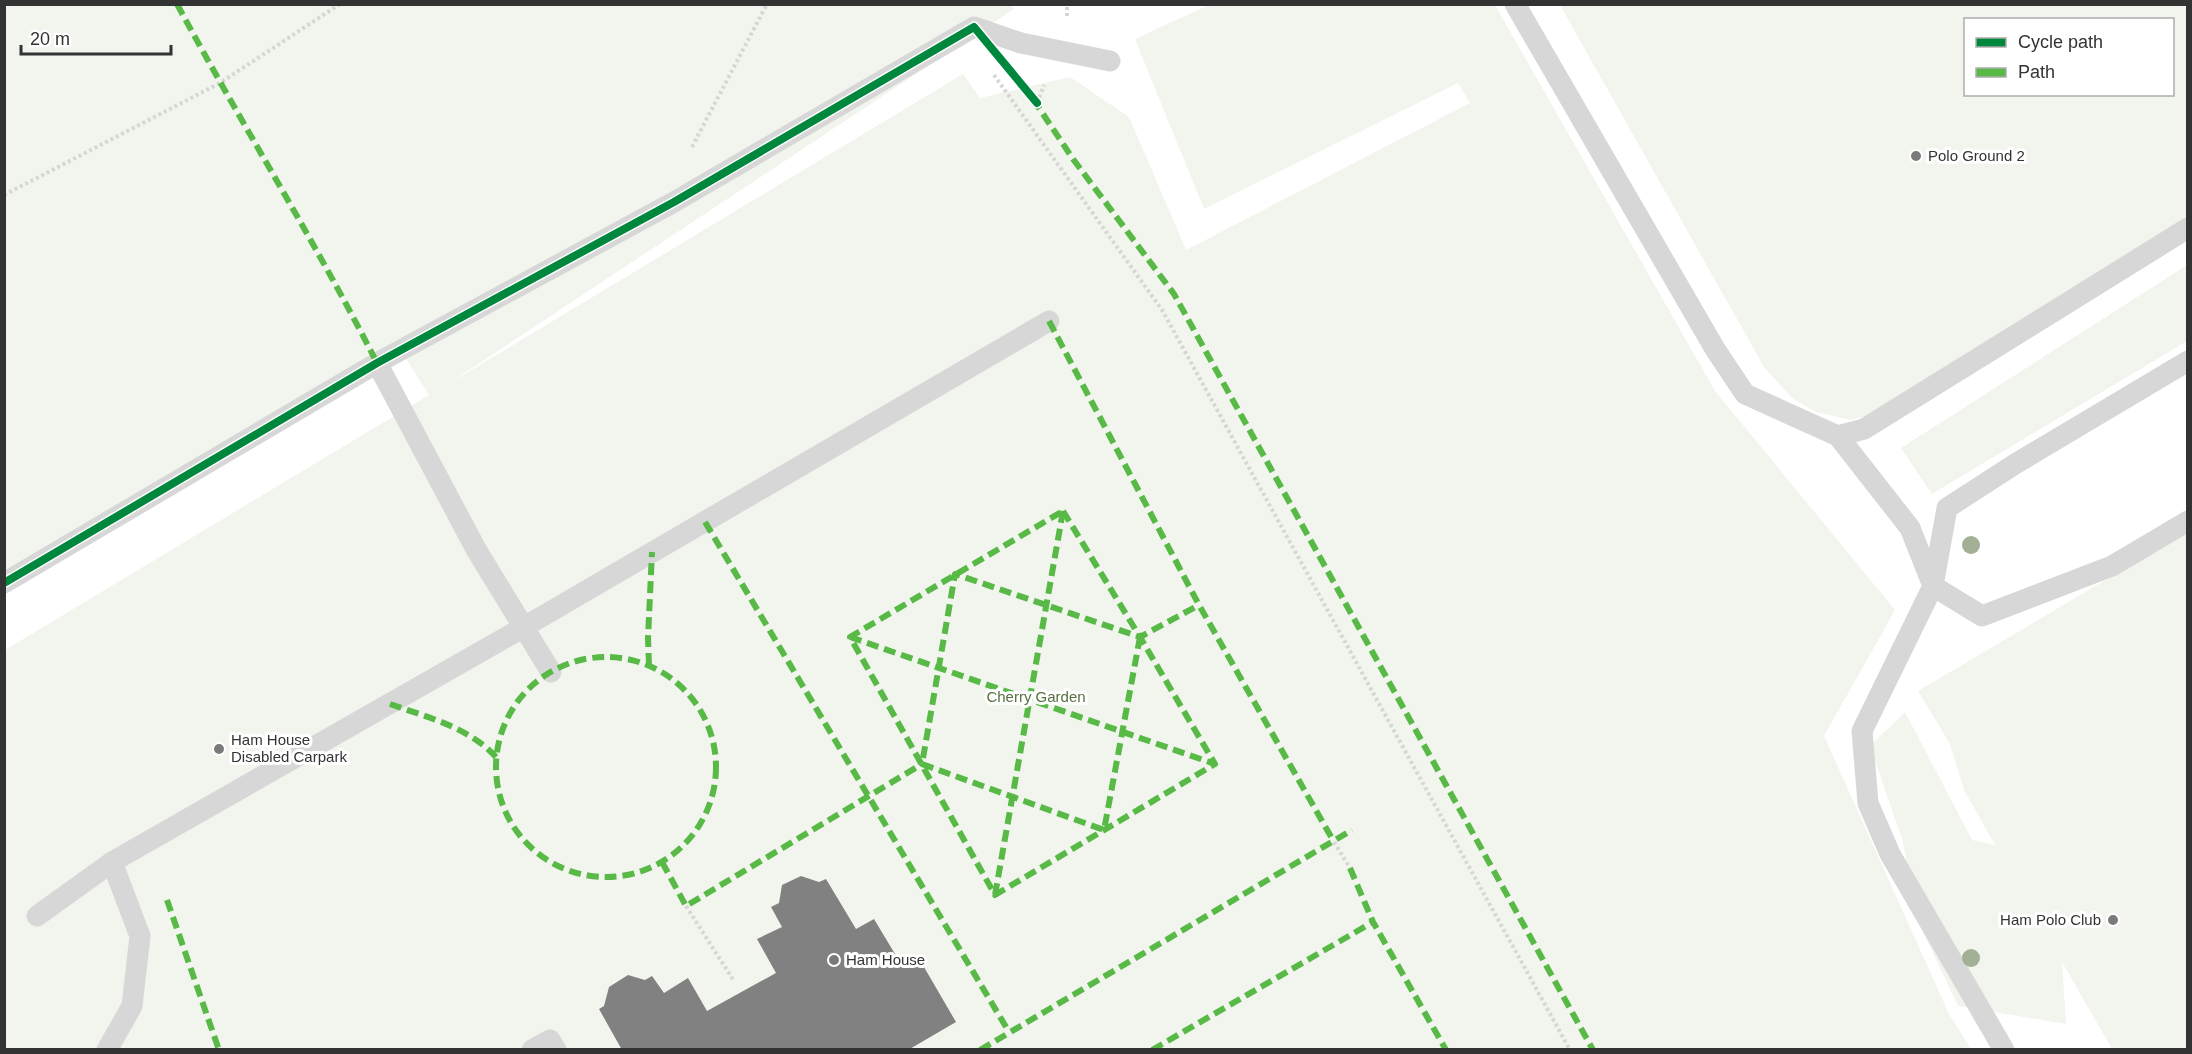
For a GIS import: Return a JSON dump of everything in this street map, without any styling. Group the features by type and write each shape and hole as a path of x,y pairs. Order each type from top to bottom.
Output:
{"lane":[{"path":"1515,4 1715,349 1745,394 1838,436 1910,528 1933,586 1982,616 2112,566 2187,520"},
{"path":"4,583 377,363 674,202 974,27 1021,43 1110,62"},
{"path":"1838,436 1864,429 2187,228"},
{"path":"37,916 112,862 524,627 1049,321"},
{"path":"2004,1050 1890,854 1868,803 1862,731 1933,586 1947,508 2015,464 2187,361"},
{"path":"377,363 477,551 551,672"},
{"path":"107,1050 132,1006 140,936 112,862"},
{"path":"532,1050 550,1040 556,1050"}],"path":[{"path":"4,195 220,83 340,4"},
{"path":"691,149 767,4"},
{"path":"1006,92 1162,310 1570,1050"},
{"path":"1334,842 1350,868"},
{"path":"686,906 734,981"}],"green space":[{"name":"Cherry Garden","path":"1010,4 1014,9 448,384 963,74 980,98 1070,77 1129,117 1186,250 1470,103 1458,83 1204,209 1135,39 1209,5 1495,5 1715,391 1895,610 1824,736 1949,1014 1971,1049 5,1049 5,650 429,395 395,341 5,575 5,5"},
{"name":"Polo Ground 2","path":"1560,5 2187,5 2187,217 1903,393 1876,413 1851,420 1816,412 1792,398 1764,367"},
{"path":"2187,265 2187,341 1932,494 1901,448"},
{"name":"Ham Polo Club","path":"2187,532 2187,1049 2112,1049 2062,962 2066,1024 1958,1006 1916,917 1903,842 1870,746 1905,712 1972,840 1995,845 1964,790 1950,744 1918,691"}],"building":[{"name":"Ham House","path":"801,876 819,882 826,879 856,929 874,919 901,964 917,955 956,1022 908,1050 622,1050 599,1009 604,1006 609,987 628,975 645,980 652,976 664,993 688,978 707,1011 776,973 757,939 782,927 771,907 779,903 782,885"}],"marked path":[{"path":"177,4 329,272 377,363"},
{"path":"1033,99 1073,159 1174,294 1593,1050"},
{"path":"1049,321 1199,605 1334,842"},
{"path":"1063,511 1215,764 995,895 850,637 1063,511"},
{"path":"995,895 1063,511"},
{"path":"705,522 1009,1032"},
{"path":"649,665 652,552"},
{"path":"1140,637 1104,830 922,764 955,574 1140,637 1199,605"},
{"path":"850,637 1215,764"},
{"path":"606,657 627,659 648,665 684,689 708,725 714,746 716,767 714,788 708,809 684,845 648,869 627,875 606,877 585,875 564,869 528,845 504,809 498,788 496,767 498,746 504,725 528,689 564,665 585,659 606,657"},
{"path":"390,704 460,730 496,757"},
{"path":"662,862 686,906 922,764"},
{"path":"980,1050 1352,830"},
{"path":"1350,868 1373,922 1446,1050"},
{"path":"167,900 219,1050"},
{"path":"1152,1050 1373,922"}],"cycle path":[{"path":"4,583 377,363 674,202 974,27 1037,103"}],"place":[{"name":"Polo Ground 2","path":"1916,156"},
{"name":"Ham House Disabled Carpark","path":"219,749"},
{"name":"Ham Polo Club","path":"2113,920"},
{"name":"Ham House","path":"834,960"}]}
